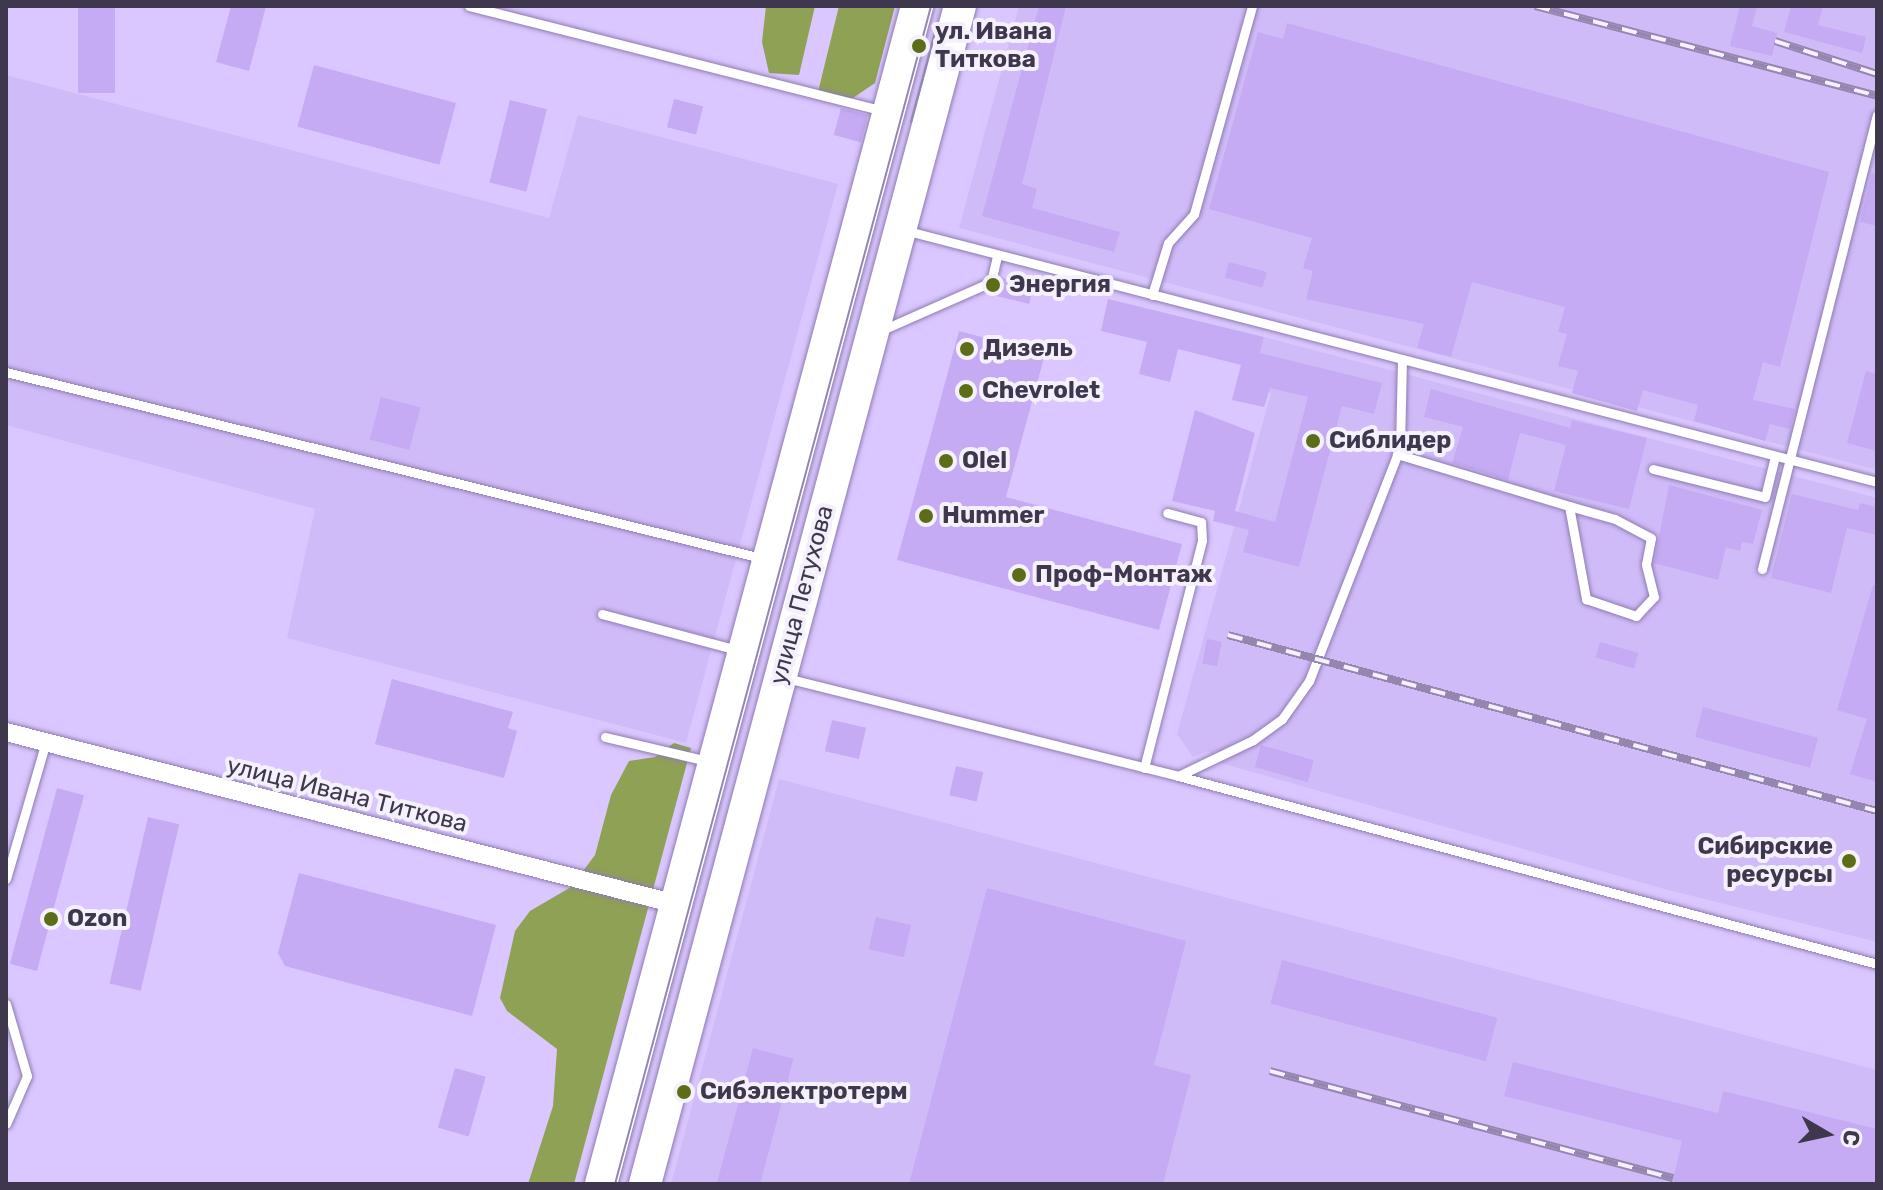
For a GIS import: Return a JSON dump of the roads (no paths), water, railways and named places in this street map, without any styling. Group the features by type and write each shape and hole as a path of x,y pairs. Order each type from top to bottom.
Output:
{"highway":[{"name":"улица Петухова","path":"601,1184 917,7"},
{"path":"917,7 959,13"},
{"name":"улица Петухова","path":"645,1184 959,13"}],"street":[{"name":"улица Ивана Титкова","path":"6,732 676,904"}],"lane":[{"path":"469,6 888,112"},
{"path":"1152,295 1168,243 1194,214 1252,6"},
{"path":"1762,569 1877,115"},
{"path":"901,229 1877,482"},
{"path":"873,334 991,282 997,255"},
{"path":"1178,776 1253,740 1282,719 1309,681 1397,454 1402,359"},
{"path":"6,372 768,560"},
{"path":"1397,454 1615,519 1651,538 1646,564 1654,597 1636,616 1586,599 1569,506"},
{"path":"1653,469 1765,497 1775,456"},
{"path":"1144,768 1202,540 1201,522 1167,513"},
{"path":"602,614 744,652"},
{"path":"779,676 1178,776 1877,964"},
{"path":"605,737 714,763"},
{"path":"6,879 46,741"},
{"path":"6,1004 27,1076 6,1124"}],"tram line":[{"path":"615,1184 931,6"},
{"path":"911,122 937,25"}],"railway":[{"path":"1535,6 1877,96"},
{"path":"1775,41 1877,74"},
{"path":"1228,635 1877,811"},
{"path":"1270,1071 1673,1178"}],"place":[{"name":"ул. Ивана Титкова","path":"919,46"},
{"name":"Энергия","path":"993,285"},
{"name":"Дизель","path":"967,349"},
{"name":"Chevrolet","path":"966,391"},
{"name":"Сиблидер","path":"1313,441"},
{"name":"Olel","path":"946,461"},
{"name":"Hummer","path":"926,516"},
{"name":"Проф-Монтаж","path":"1019,575"},
{"name":"Сибирские ресурсы","path":"1849,861"},
{"name":"Ozon","path":"51,919"},
{"name":"Сибэлектротерм","path":"684,1092"}]}
